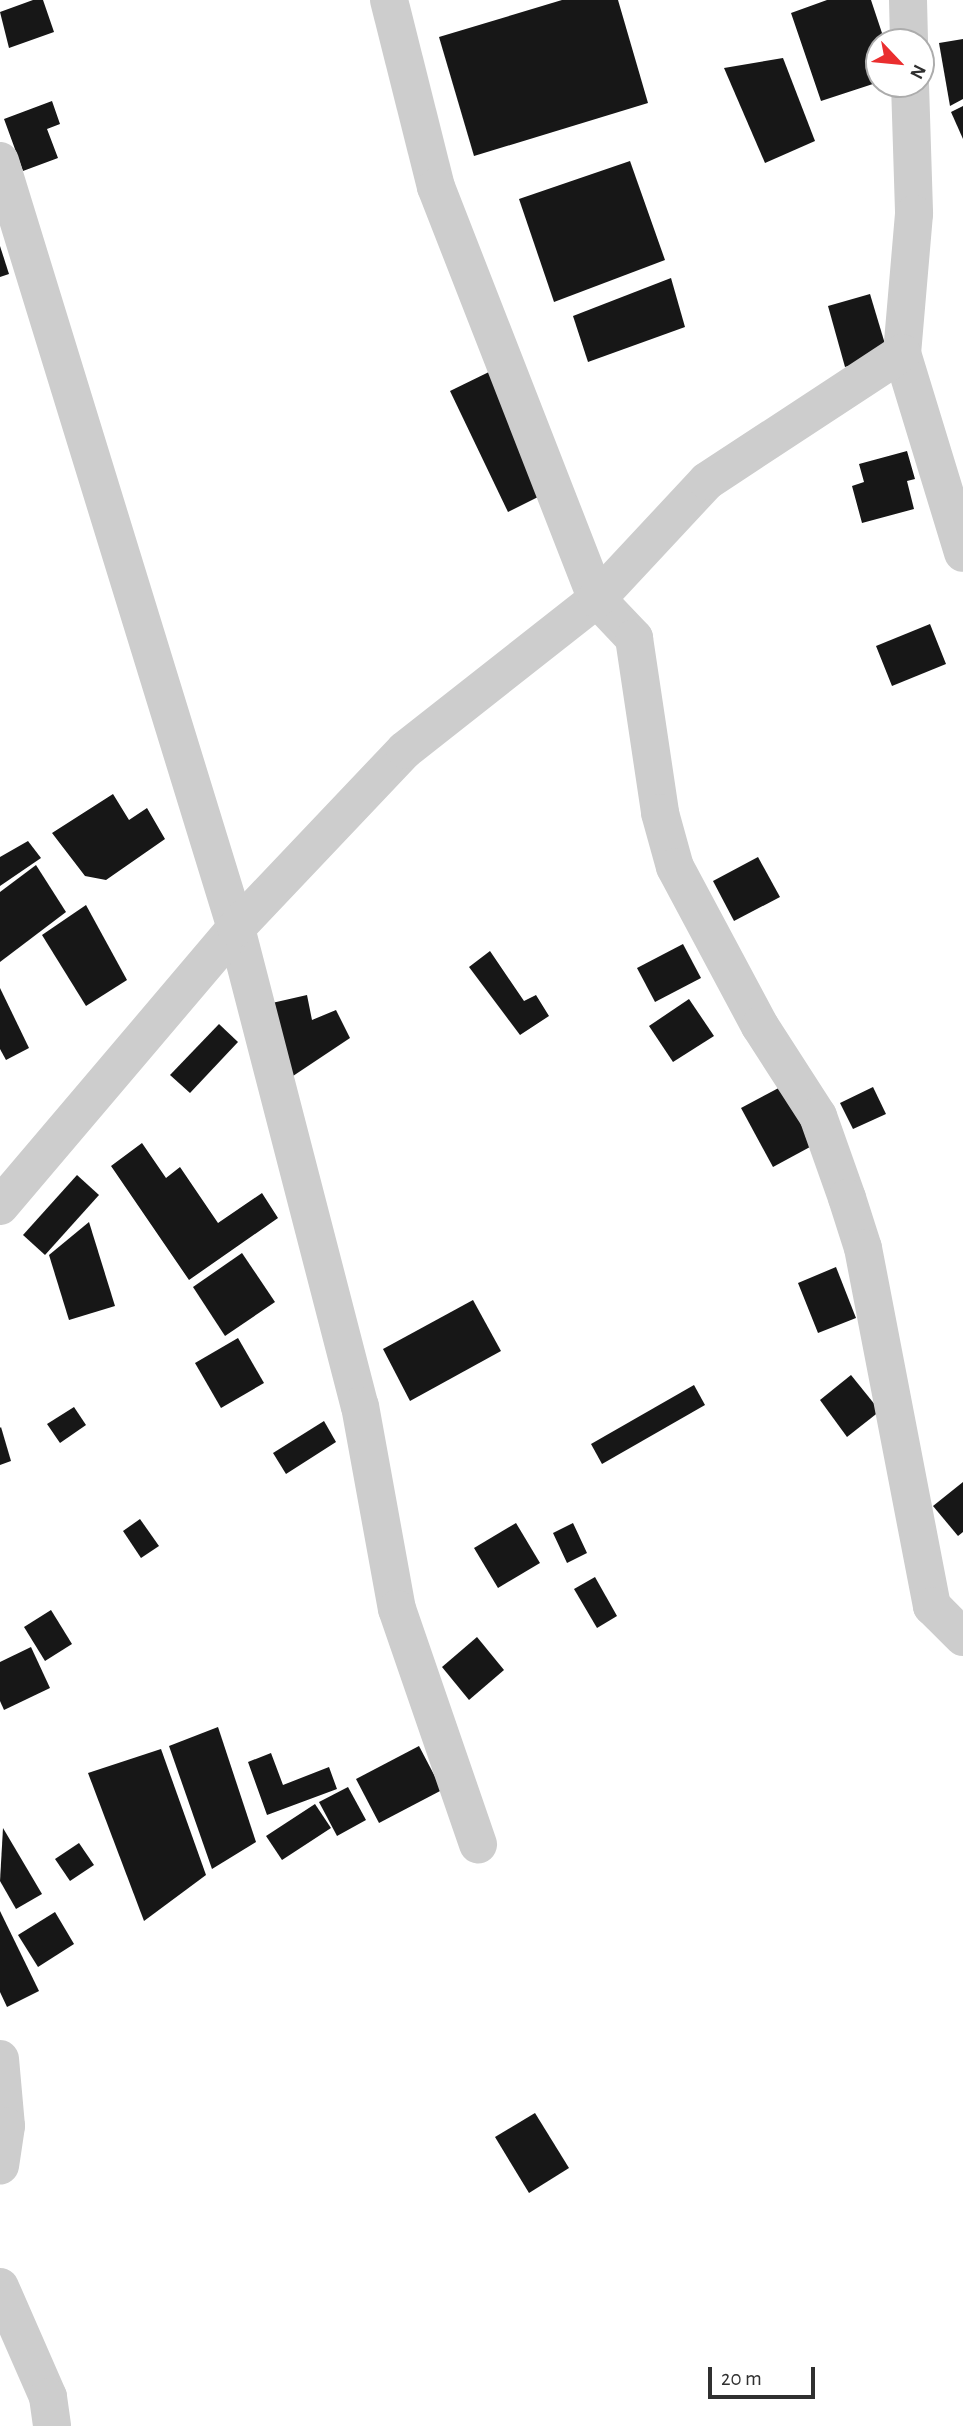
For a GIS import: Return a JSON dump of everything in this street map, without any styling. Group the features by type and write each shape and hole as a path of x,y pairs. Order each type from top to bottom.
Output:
{"street":[{"path":"389,0 436,187 597,599 634,638 660,813 675,867 760,1027 818,1116 839,1175 863,1248 932,1606 963,1637"},
{"path":"908,0 909,28"},
{"path":"910,98 914,214 902,353 963,553"},
{"path":"0,161 236,928 360,1406 397,1609 478,1844"},
{"path":"0,1206 236,928 405,750 597,599 707,481 902,353"},
{"path":"0,2059 6,2126 0,2166"},
{"path":"0,2287 48,2397 52,2426"}],"building":[{"path":"33,0 43,0 54,32 9,48 0,12"},
{"path":"562,0 618,0 648,103 474,156 439,37"},
{"path":"827,0 871,0 880,28 865,28 865,87 821,101 791,13"},
{"path":"963,39 963,99 950,106 939,43"},
{"path":"783,58 815,141 765,163 724,68"},
{"path":"52,101 60,124 47,129 58,158 23,171 4,119"},
{"path":"963,106 963,139 951,112"},
{"path":"630,161 665,260 554,302 519,199"},
{"path":"0,246 9,274 0,277"},
{"path":"671,278 685,327 588,362 573,316"},
{"path":"870,294 888,354 845,367 828,306"},
{"path":"493,370 540,496 508,512 450,391"},
{"path":"907,451 915,479 907,481 914,509 862,523 852,486 864,482 859,464"},
{"path":"930,624 946,664 892,686 876,646"},
{"path":"113,794 129,820 147,808 165,839 106,880 85,876 52,833"},
{"path":"28,841 41,858 0,886 0,857"},
{"path":"758,857 780,897 734,921 713,881"},
{"path":"36,865 66,912 0,962 0,892"},
{"path":"86,905 127,980 86,1006 42,935"},
{"path":"683,944 701,978 655,1002 637,968"},
{"path":"490,951 524,1001 536,995 549,1016 520,1035 469,967"},
{"path":"0,988 29,1048 6,1060 0,1049"},
{"path":"307,995 312,1020 336,1010 350,1038 284,1082 272,1003"},
{"path":"689,999 714,1036 673,1062 649,1026"},
{"path":"219,1024 238,1042 190,1093 170,1075"},
{"path":"790,1082 821,1141 773,1167 741,1108"},
{"path":"873,1087 886,1114 853,1129 840,1103"},
{"path":"142,1143 166,1178 180,1167 218,1223 262,1193 278,1218 189,1280 111,1166"},
{"path":"77,1175 99,1195 45,1255 23,1235"},
{"path":"89,1222 115,1306 69,1320 49,1255"},
{"path":"242,1253 275,1302 225,1336 193,1287"},
{"path":"836,1267 856,1318 818,1333 798,1283"},
{"path":"473,1300 501,1351 410,1401 383,1349"},
{"path":"238,1338 264,1383 221,1408 195,1363"},
{"path":"851,1375 880,1411 847,1437 820,1400"},
{"path":"694,1385 705,1405 602,1464 591,1444"},
{"path":"74,1407 86,1425 60,1443 47,1424"},
{"path":"324,1421 336,1442 286,1474 273,1453"},
{"path":"0,1428 11,1461 0,1465"},
{"path":"963,1482 963,1532 958,1536 933,1506"},
{"path":"140,1519 159,1546 141,1558 123,1531"},
{"path":"516,1523 540,1563 498,1588 474,1548"},
{"path":"573,1523 587,1553 567,1563 553,1533"},
{"path":"595,1577 617,1616 597,1628 574,1589"},
{"path":"51,1610 72,1644 45,1661 24,1627"},
{"path":"477,1637 504,1670 469,1700 442,1667"},
{"path":"31,1647 50,1688 4,1710 0,1701 0,1662"},
{"path":"218,1727 256,1842 212,1869 169,1746"},
{"path":"419,1746 442,1790 379,1823 356,1779"},
{"path":"161,1749 206,1875 144,1921 88,1773"},
{"path":"271,1753 283,1785 329,1767 337,1789 267,1815 248,1762"},
{"path":"348,1787 366,1820 337,1836 319,1802"},
{"path":"315,1804 331,1828 282,1860 266,1836"},
{"path":"3,1828 42,1894 16,1909 0,1881"},
{"path":"79,1843 94,1865 70,1881 55,1859"},
{"path":"0,1911 39,1991 7,2007 0,1992"},
{"path":"55,1912 74,1944 38,1967 18,1935"},
{"path":"535,2113 569,2168 529,2193 495,2137"}]}
